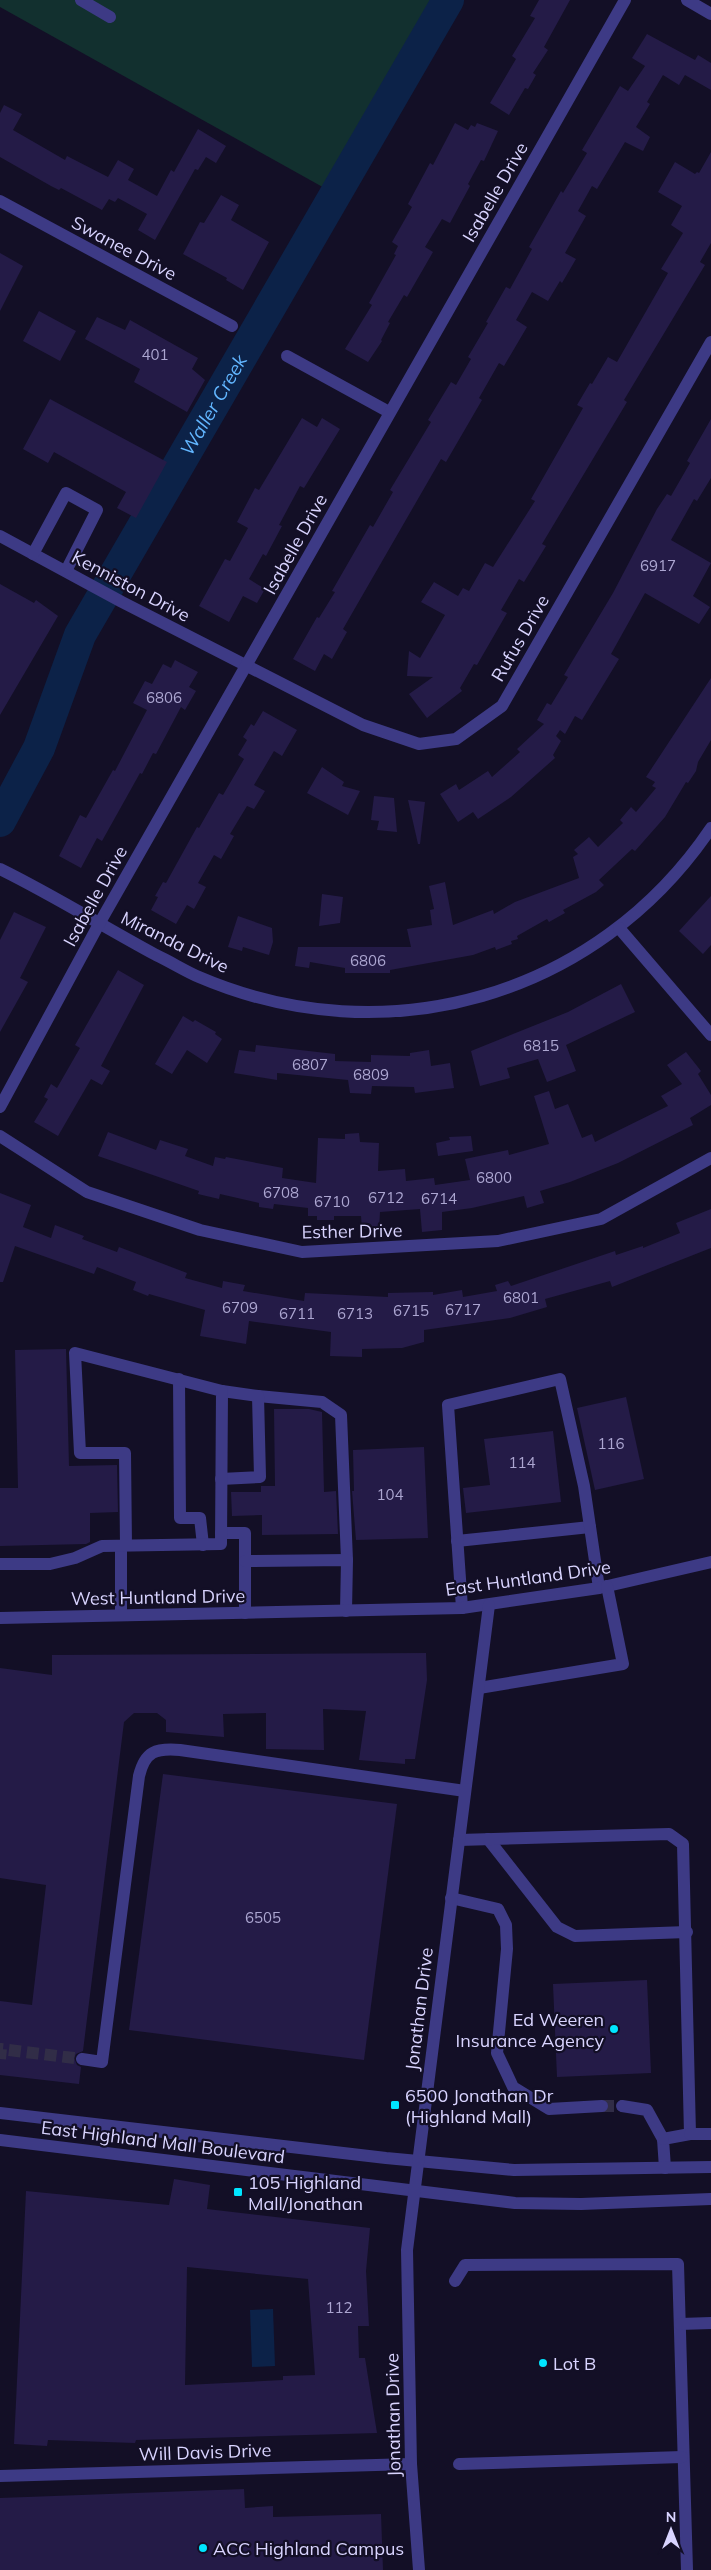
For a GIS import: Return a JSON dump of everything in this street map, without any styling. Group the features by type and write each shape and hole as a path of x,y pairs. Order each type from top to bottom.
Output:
{"street":[{"path":"81,0 110,17"},
{"name":"Isabelle Drive","path":"0,1107 99,924 625,0"},
{"path":"686,0 711,14"},
{"name":"Swanee Drive","path":"0,201 232,326"},
{"name":"Rufus Drive","path":"246,667 363,725 418,744 456,739 502,706 711,342"},
{"path":"287,356 389,412"},
{"path":"34,554 66,493 97,510 66,571"},
{"name":"Kenniston Drive","path":"0,536 246,667"},
{"name":"Miranda Drive","path":"0,870 199,977 274,1003 327,1010 389,1012 446,1006 508,989 563,964 619,928 659,894 690,859 711,828"},
{"path":"619,928 711,1035"},
{"name":"Esther Drive","path":"0,1136 87,1192 200,1230 302,1252 498,1241 601,1219 711,1158"},
{"path":"121,1616 125,1453 80,1453 75,1353 222,1391 322,1402 341,1415 347,1560 346,1611"},
{"path":"179,1379 180,1518 200,1518 203,1545"},
{"path":"462,1608 448,1405 560,1380 584,1486 590,1527 603,1587 623,1664 479,1688"},
{"path":"0,1564 50,1564 75,1558 102,1546 221,1544 222,1391"},
{"path":"221,1479 260,1477 258,1396"},
{"path":"457,1541 590,1527"},
{"path":"221,1533 245,1533 245,1613"},
{"path":"245,1561 347,1560"},
{"name":"East Huntland Drive","path":"317,1612 462,1608 489,1605 603,1587 711,1562"},
{"name":"Jonathan Drive","path":"419,2570 411,2464 407,2250 489,1605"},
{"name":"West Huntland Drive","path":"0,1618 317,1612"},
{"path":"82,2059 102,2062 139,1776 142,1764 147,1756 166,1749 180,1750 465,1791"},
{"path":"459,1840 669,1834 683,1844 690,2134"},
{"path":"488,1839 557,1927 575,1936 686,1932"},
{"path":"451,1898 498,1908 506,1925 507,1948 497,2053 513,2086 549,2109 602,2106"},
{"path":"622,2106 647,2110 664,2139 665,2168"},
{"name":"East Highland Mall Boulevard","path":"0,2113 52,2121 514,2170 711,2167"},
{"path":"664,2139 690,2134 711,2134"},
{"name":"East Highland Mall Boulevard","path":"0,2140 515,2203 581,2204 711,2199"},
{"path":"454,2281 465,2265 678,2264 686,2570"},
{"path":"680,2324 711,2323"},
{"path":"459,2464 682,2456"},
{"name":"Will Davis Drive","path":"0,2476 411,2464"}],"green space":[{"path":"0,0 444,0 337,195 0,7"}],"water":[{"path":"273,2309 275,2366 252,2367 250,2310"}],"building":[{"path":"539,0 570,0 544,47 548,50 533,73 536,75 528,89 525,88 509,115 490,103 516,59 512,56 535,18 530,16"},
{"path":"647,34 695,60 698,55 711,63 711,90 685,75 679,85 663,75 647,102 650,104 636,127 650,137 643,151 625,142 597,189 592,186 578,211 586,216 565,253 576,259 562,283 560,281 548,301 532,292 516,320 527,327 504,366 499,363 479,398 482,400 446,462 441,459 343,629 347,632 332,659 324,654 315,671 293,659 317,617 319,618 335,592 332,591 370,525 373,527 393,492 390,490 431,422 428,420 451,382 456,385 471,359 468,357 488,323 486,322 506,287 510,289 532,249 529,247 561,191 563,193 587,153 582,150 598,123 620,86 628,91 645,66 632,58"},
{"path":"4,105 22,114 13,130 65,160 67,156 108,177 118,160 134,169 128,180 157,196 171,170 174,172 198,129 226,146 216,163 206,157 198,170 195,169 155,240 138,230 147,214 118,198 115,202 109,199 102,210 61,188 59,190 51,186 0,157 0,113"},
{"path":"455,123 468,130 471,125 475,127 477,123 498,131 484,161 481,160 468,184 470,186 450,223 442,219 425,247 433,252 407,297 404,295 388,322 390,323 382,341 368,362 345,349 372,305 369,303 396,255 394,254 398,246 392,242 412,207 408,204 430,163 433,165"},
{"path":"711,152 711,243 700,262 705,265 624,400 627,402 542,544 546,546 524,582 519,579 501,610 507,613 477,665 474,664 460,688 462,691 427,718 409,694 433,677 407,676 409,651 420,658 445,615 421,602 434,582 458,596 463,588 469,591 485,563 493,567 535,501 531,499 583,408 577,405 590,383 592,384 608,357 617,362 668,273 661,269 683,233 671,225 682,206 658,192 675,162 695,174 699,173"},
{"path":"221,195 239,205 231,220 269,242 243,290 226,280 227,278 183,254 200,222 204,223"},
{"path":"0,253 23,266 0,311"},
{"path":"39,311 76,331 60,361 23,341"},
{"path":"97,317 125,330 130,320 198,358 192,369 205,380 187,412 134,382 140,369 85,339"},
{"path":"50,399 167,462 136,518 117,508 126,492 54,452 48,463 23,449"},
{"path":"302,418 317,427 322,418 340,429 304,488 300,486 279,525 282,526 266,556 263,554 249,579 265,589 257,603 243,596 229,622 199,606 225,559 230,561 248,528 237,522 255,488 259,490"},
{"path":"711,419 711,478 697,501 694,499 671,540 711,563 693,596 710,607 699,624 645,593 611,654 619,659 582,720 575,716 565,734 560,730 556,736 561,741 553,755 555,758 511,797 478,819 473,812 458,822 440,794 456,784 459,790 488,771 492,777 520,752 517,749 544,724 537,720 547,703 551,705 568,677 564,675 613,593 657,509 667,494 671,496 690,463 687,461"},
{"path":"0,584 34,603 36,600 58,616 0,715"},
{"path":"175,660 198,672 189,687 196,691 185,710 181,707 156,754 153,753 142,774 140,773 102,841 97,838 81,868 59,856 80,815 86,818 113,770 115,771 147,710 133,703 145,681 152,684 163,664 171,668"},
{"path":"711,678 711,740 698,762 696,771 688,783 686,782 665,817 635,851 632,849 599,880 604,885 596,892 563,910 565,913 549,922 547,919 517,936 518,939 511,941 512,944 496,950 495,947 473,955 390,970 390,973 345,973 345,968 310,962 309,968 295,966 298,947 411,947 407,929 432,925 430,910 434,909 429,886 445,882 453,925 493,910 494,914 515,902 579,878 573,857 578,854 574,850 589,837 598,847 623,823 620,820 631,807 636,812 656,788 652,786 655,782 646,777"},
{"path":"263,711 297,730 282,756 274,751 254,785 265,791 254,809 247,806 230,834 234,836 221,859 214,855 198,883 206,887 194,909 187,905 176,924 151,910 158,897 155,896 163,882 166,883 197,827 199,828 219,793 223,795 244,759 238,755 247,740 243,737 251,724 254,726"},
{"path":"322,767 344,782 342,786 360,791 348,815 307,793"},
{"path":"374,796 394,798 397,832 377,830 379,821 371,820"},
{"path":"408,800 425,802 420,844 418,844"},
{"path":"322,894 343,897 340,923 319,926"},
{"path":"711,896 711,945 703,954 679,931"},
{"path":"14,912 46,927 20,978 28,982 0,1032 0,940"},
{"path":"238,916 272,928 273,942 269,955 243,947 242,951 228,947"},
{"path":"118,970 144,985 101,1066 110,1071 102,1085 91,1079 58,1136 34,1122 48,1099 44,1097 51,1084 57,1088 80,1048 75,1045"},
{"path":"621,984 635,1012 566,1045 576,1071 547,1082 538,1059 507,1068 510,1078 480,1086 471,1051 568,1012"},
{"path":"183,1016 193,1022 195,1020 216,1032 215,1034 222,1039 207,1063 187,1050 172,1074 155,1064"},
{"path":"256,1045 335,1054 335,1061 371,1062 371,1055 410,1056 410,1053 429,1050 431,1066 450,1063 454,1088 415,1093 414,1087 372,1086 371,1094 350,1093 348,1080 277,1073 277,1080 234,1073 239,1050 255,1052"},
{"path":"686,1052 701,1071 698,1074 711,1095 711,1105 690,1118 693,1125 618,1163 570,1182 540,1191 544,1203 527,1208 524,1196 472,1208 442,1212 442,1230 422,1232 420,1209 380,1212 379,1229 362,1229 361,1216 334,1216 334,1220 317,1220 317,1216 308,1216 308,1208 274,1204 273,1209 259,1207 259,1203 220,1194 219,1199 198,1194 199,1191 98,1156 108,1132 156,1150 160,1140 188,1149 185,1156 213,1166 215,1157 225,1159 226,1157 283,1168 282,1178 316,1183 318,1138 345,1139 345,1134 359,1133 360,1142 379,1143 378,1171 405,1169 406,1181 434,1178 435,1185 470,1180 465,1159 508,1150 509,1155 549,1144 534,1096 549,1091 555,1109 568,1104 582,1138 592,1134 595,1142 668,1106 661,1096 682,1084 667,1065"},
{"path":"471,1136 473,1151 438,1156 436,1143 450,1140 449,1137"},
{"path":"0,1193 31,1205 23,1227 51,1238 55,1225 84,1236 82,1239 117,1252 119,1247 187,1273 185,1278 222,1288 223,1281 245,1285 243,1291 304,1301 305,1293 388,1297 388,1293 433,1292 433,1295 462,1290 463,1297 497,1291 495,1285 508,1281 511,1286 615,1251 616,1255 643,1246 643,1248 680,1233 676,1223 711,1209 711,1248 612,1287 610,1281 545,1299 547,1307 510,1318 424,1330 424,1342 402,1348 362,1349 362,1357 330,1356 331,1332 249,1321 246,1344 200,1336 205,1310 149,1294 148,1296 133,1290 136,1282 97,1267 94,1274 15,1246 3,1282 0,1282"},
{"path":"66,1349 69,1466 117,1465 118,1512 90,1513 90,1542 86,1544 0,1546 0,1488 18,1488 15,1350"},
{"path":"626,1397 644,1479 595,1490 577,1408"},
{"path":"274,1409 309,1409 322,1412 324,1492 336,1491 338,1534 262,1535 262,1515 232,1516 231,1492 261,1492 261,1486 275,1486"},
{"path":"553,1431 561,1502 466,1513 463,1488 490,1485 484,1439"},
{"path":"424,1447 428,1538 356,1540 352,1491 354,1491 353,1450"},
{"path":"426,1653 427,1680 415,1759 405,1759 405,1764 359,1760 366,1711 323,1709 324,1750 266,1749 266,1713 223,1714 224,1737 166,1732 166,1720 157,1713 134,1713 124,1722 83,2051 76,2054 74,2058 77,2065 81,2067 79,2084 0,2075 0,2001 32,2005 46,1885 0,1878 0,1668 52,1675 52,1655"},
{"path":"163,1774 397,1804 364,2060 129,2030"},
{"path":"647,1980 651,2073 557,2077 553,1984"},
{"path":"174,2179 210,2185 207,2209 370,2228 366,2271 369,2326 358,2326 359,2358 365,2358 377,2433 136,2440 135,2443 48,2440 47,2446 14,2444 26,2191 169,2205","holes":["187,2267 308,2279 315,2375 283,2376 283,2380 185,2385"]},
{"name":"ACC Highland Campus","path":"244,2489 245,2508 273,2506 273,2517 381,2514 383,2570 0,2570 0,2498"}],"waterway":[{"name":"Waller Creek","path":"0,821 39,748 80,635 448,0"}],"tunnel":[{"path":"0,2059 1,2049 82,2059"},
{"path":"602,2106 622,2106"}],"place":[{"name":"Ed Weeren Insurance Agency","path":"614,2029"},
{"name":"6500 Jonathan Dr (Highland Mall)","path":"395,2105"},
{"name":"105 Highland Mall/Jonathan","path":"238,2192"},
{"name":"Lot B","path":"543,2363"},
{"name":"ACC Highland Campus","path":"203,2548"}]}
